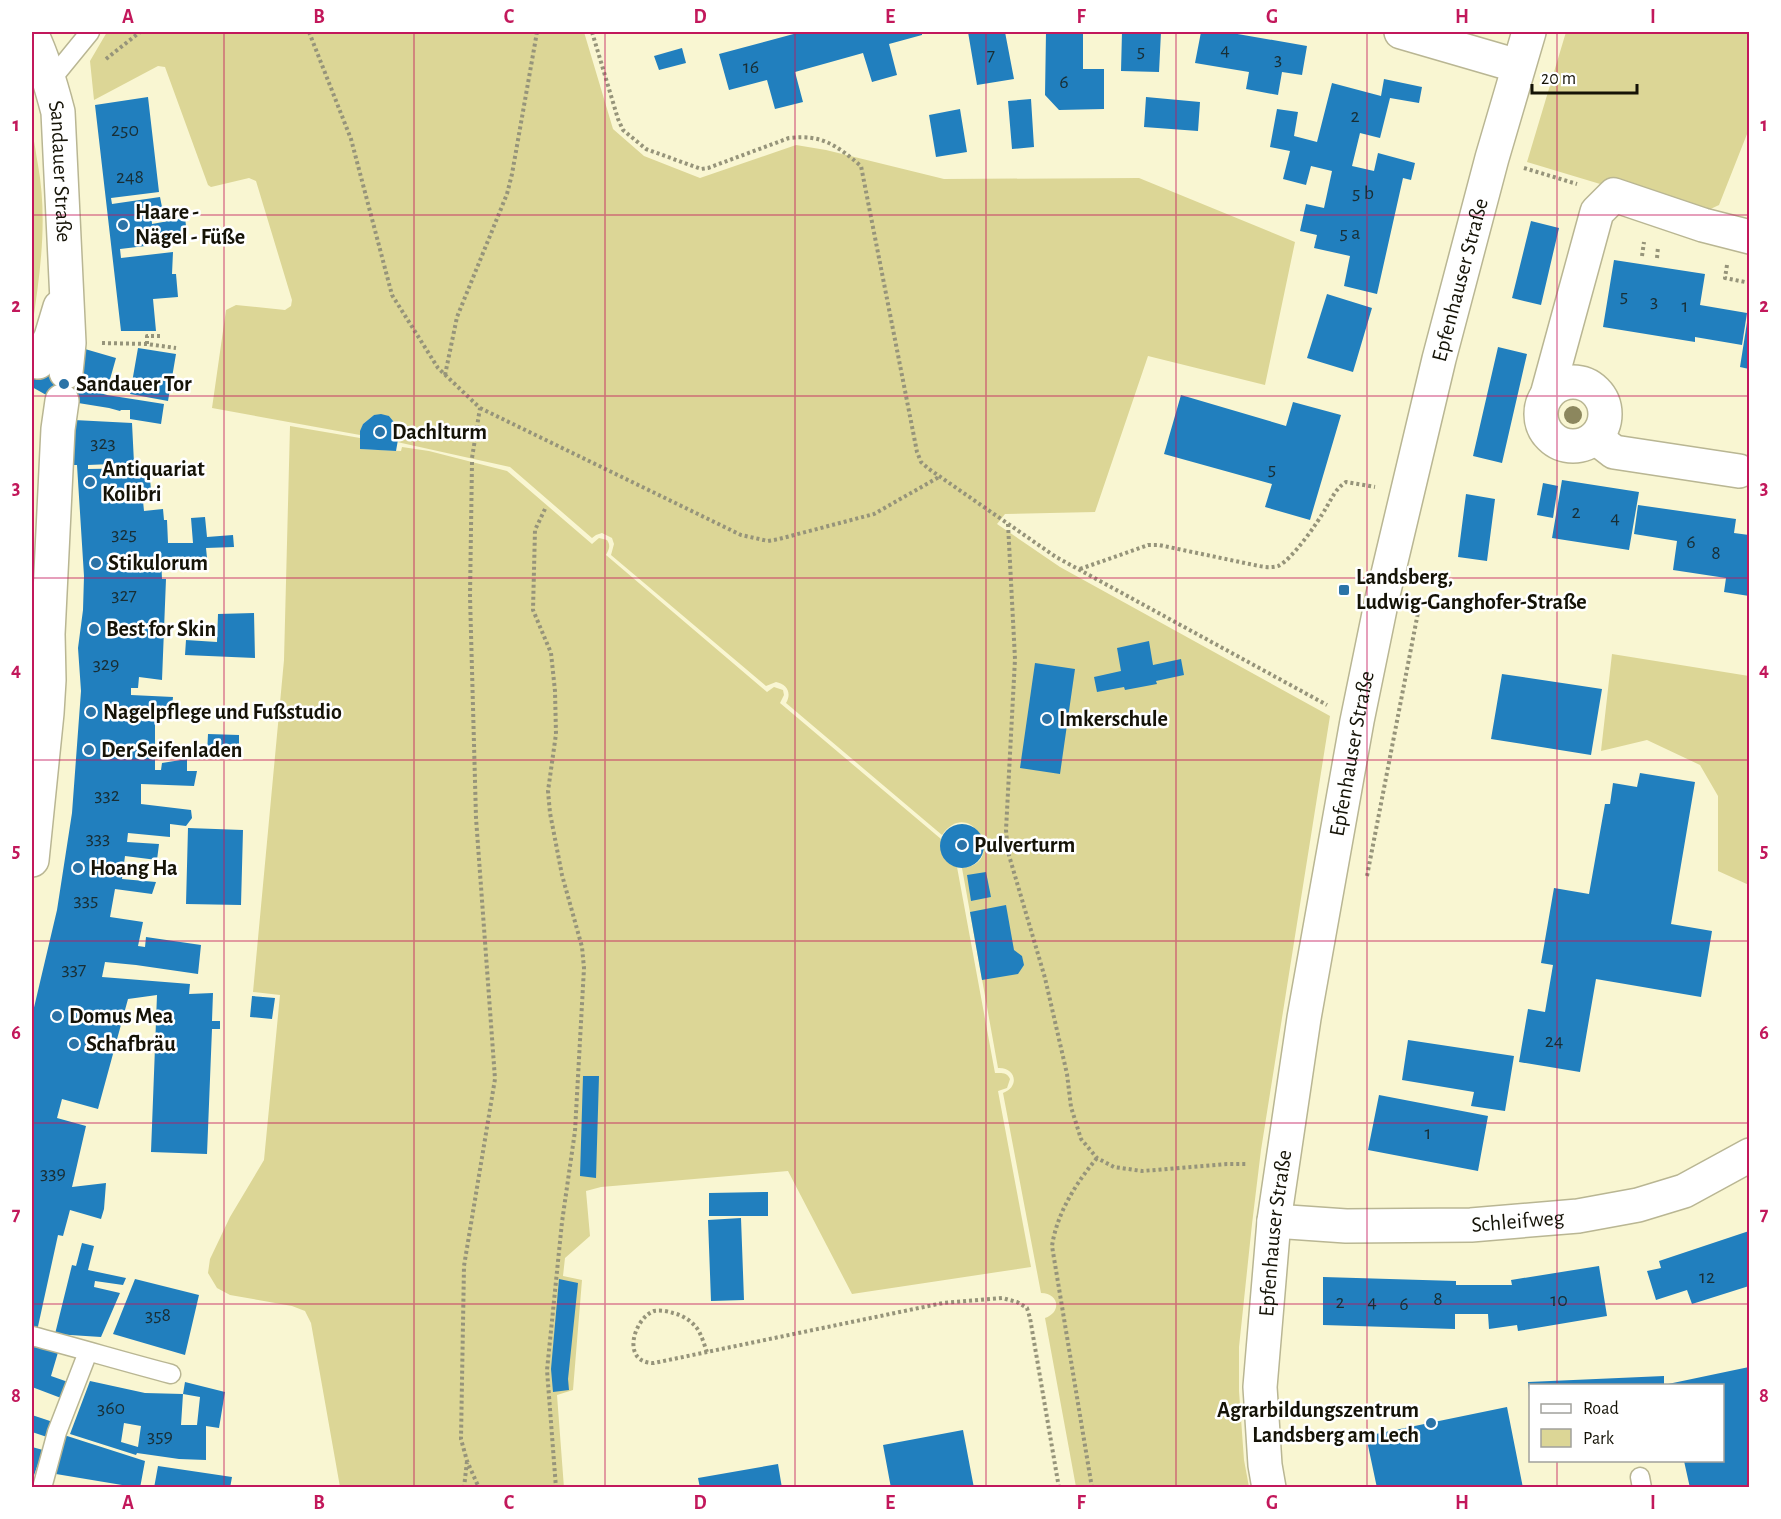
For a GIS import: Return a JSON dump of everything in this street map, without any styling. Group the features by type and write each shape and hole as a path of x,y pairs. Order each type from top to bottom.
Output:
{"street":[{"path":"1401,32 1518,66"},
{"name":"Epfenhauser Straße","path":"1269,1488 1265,1465 1260,1387 1274,1221 1304,1018 1357,721 1382,599 1453,305 1492,158 1529,32"},
{"name":"Sandauer Straße","path":"32,35 50,81 58,112 65,276 59,381 43,515 49,680 32,860"},
{"path":"1547,395 1554,388 1573,382 1583,383 1592,388 1604,404 1606,414 1604,424 1596,438 1580,446 1569,447 1558,444 1543,428 1540,416 1597,212 1614,195 1703,225 1749,237"},
{"path":"1596,438 1614,452 1739,471"},
{"name":"Schleifweg","path":"1274,1221 1346,1226 1471,1225 1578,1216 1638,1205 1684,1191 1749,1155"}],"lane":[{"path":"50,81 90,32"},
{"path":"32,1336 171,1374"},
{"path":"42,1488 57,1432 88,1352"}],"path":[{"path":"309,32 351,139 392,295 438,368 480,408 741,536 768,541 874,514 940,476"},
{"path":"445,376 457,317 507,194 537,32"},
{"path":"592,32 623,130 646,149 700,169 789,138 798,137 824,141 837,146 861,166 917,452 921,462 1056,557 1357,721"},
{"path":"1492,158 1614,195"},
{"path":"147,344 147,336 162,336"},
{"path":"59,381 147,344 176,348"},
{"path":"479,1488 467,1461 461,1439 464,1266 495,1079 476,818 470,596 472,460 480,408"},
{"path":"1079,569 1148,545 1159,545 1259,566 1277,566 1285,562 1315,526 1339,486 1346,482 1407,494"},
{"path":"545,509 536,530 533,610 551,654 555,691 556,734 548,791 562,874 582,947 584,968 575,1131 562,1222 547,1370 556,1488"},
{"path":"1008,524 1015,659 1006,830 1008,852 1045,978 1067,1074 1071,1107 1081,1139 1097,1158 1113,1167 1142,1171 1227,1164 1282,1165"},
{"path":"1365,885 1421,595"},
{"path":"1092,1488 1052,1246 1054,1235 1074,1187 1097,1158"},
{"path":"707,1352 698,1328 686,1318 665,1311 655,1311 645,1317 633,1342 634,1354 639,1360 654,1363 707,1352 943,1303 1002,1298 1017,1302 1026,1308 1030,1318 1059,1488"},
{"path":"464,1488 467,1461"}],"green space":[{"path":"107,32 584,32 613,129 644,156 700,178 796,145 826,150 944,179 1139,178 1295,242 1265,385 1148,356 1095,512 1005,514 997,524 1060,567 1330,716 1261,1150 1239,1347 1239,1391 1244,1460 1249,1487 1076,1487 1045,1318 1054,1312 1056,1303 1052,1296 1041,1293 1003,1093 1012,1086 1014,1078 1009,1071 998,1068 962,868 976,864 982,856 984,845 980,835 964,822 953,825 942,835 786,703 788,692 783,685 776,682 766,686 611,555 614,544 612,538 602,533 592,538 510,467 397,442 398,427 389,416 374,415 363,424 360,435 212,408 226,310 236,305 285,310 291,306 292,300 256,181 249,178 211,187 208,185 165,67 158,66 94,100 90,61"},
{"path":"1566,32 1749,32 1749,129 1719,205 1700,214 1527,162"},
{"path":"32,133 41,186 43,227 32,328"},
{"path":"290,426 360,438 361,449 401,451 402,447 429,451 507,471 592,544 599,538 607,540 609,548 606,555 767,692 774,687 783,690 784,695 780,703 941,839 943,856 957,867 995,1073 1006,1074 1010,1079 1007,1088 998,1091 1031,1267 852,1294 788,1171 601,1187 586,1191 590,1236 565,1258 563,1276 582,1280 573,1390 557,1395 564,1488 340,1487 311,1323 305,1311 292,1306 230,1295 217,1288 208,1273 210,1259 230,1217 264,1160 280,995 253,992 284,660"},
{"path":"1612,654 1749,676 1749,885 1718,871 1718,796 1700,765 1647,740 1601,751"}],"building":[{"path":"801,32 922,32 922,35 889,44 897,75 872,82 863,53 795,72 803,102 775,109 767,80 729,90 719,54"},
{"path":"968,32 1005,32 1014,79 977,85"},
{"path":"1046,32 1083,32 1083,69 1104,69 1104,109 1059,110 1045,95"},
{"path":"1122,32 1161,32 1159,72 1121,71"},
{"path":"1201,32 1226,32 1307,46 1302,75 1282,72 1278,95 1246,89 1249,72 1195,63"},
{"path":"682,48 686,63 659,70 654,56"},
{"path":"1384,79 1422,87 1419,103 1390,98 1380,138 1360,133 1352,166 1374,171 1378,153 1415,163 1411,180 1403,178 1377,294 1344,286 1350,256 1314,248 1317,235 1300,231 1306,204 1324,208 1332,171 1311,166 1306,185 1283,179 1290,151 1270,147 1277,109 1298,112 1294,136 1317,142 1332,83 1381,96"},
{"path":"148,97 159,192 111,198 112,204 160,197 162,207 151,209 152,224 185,218 188,241 120,249 121,258 173,252 172,274 176,274 178,297 153,299 156,331 121,331 95,105"},
{"path":"1146,97 1200,102 1198,131 1144,127"},
{"path":"1031,99 1034,147 1012,149 1008,101"},
{"path":"960,109 967,152 936,157 929,115"},
{"path":"1531,221 1559,228 1541,305 1512,298"},
{"path":"1614,260 1705,274 1700,305 1747,313 1742,345 1695,337 1695,342 1603,327"},
{"path":"1327,294 1372,308 1353,372 1307,358"},
{"path":"1749,316 1749,369 1740,367"},
{"path":"1498,347 1527,354 1502,463 1473,456"},
{"path":"138,348 176,354 168,401 130,394"},
{"path":"85,349 116,358 107,390 80,382 79,387 107,395 164,404 161,424 130,419 130,410 120,411 72,402 48,396 32,387 32,357 51,373 81,374"},
{"path":"1181,395 1286,426 1293,402 1341,415 1310,520 1265,507 1272,484 1164,454"},
{"name":"Dachlturm","path":"374,415 389,416 398,427 396,451 360,449 360,431 363,424"},
{"path":"74,420 132,423 134,463 88,465 88,469 149,468 152,501 143,501 144,511 163,509 164,520 167,520 168,543 193,543 191,518 205,517 207,537 233,535 234,547 206,548 208,568 172,569 171,557 161,558 162,579 166,579 162,680 139,677 138,688 131,688 131,695 173,697 172,708 155,707 155,770 161,770 162,763 187,759 187,771 197,771 194,786 141,784 141,804 191,810 192,818 186,826 170,824 170,837 128,833 127,842 159,844 157,860 125,856 122,879 156,882 152,894 115,889 110,917 143,922 138,946 145,947 146,937 201,945 198,974 105,962 102,977 190,984 189,994 213,993 212,1021 220,1021 220,1029 212,1029 207,1154 151,1152 157,995 128,999 98,1109 62,1099 57,1118 86,1126 72,1187 106,1183 104,1209 101,1219 70,1210 63,1236 58,1235 37,1331 32,1330 32,1016 57,910 72,813 81,691 78,648 83,610 84,576 77,465 73,465"},
{"path":"1562,480 1639,492 1629,550 1552,538"},
{"path":"1543,483 1558,486 1553,518 1537,515"},
{"path":"1466,494 1495,499 1487,561 1458,557"},
{"path":"1638,505 1736,519 1734,533 1749,535 1749,596 1724,592 1726,578 1673,570 1677,541 1634,534"},
{"path":"254,613 255,658 185,655 186,640 217,642 218,614"},
{"path":"1149,641 1153,665 1181,659 1184,675 1156,681 1157,684 1097,692 1094,677 1121,671 1117,648"},
{"name":"Imkerschule","path":"1035,663 1075,669 1060,774 1020,768"},
{"path":"1502,674 1602,689 1591,755 1491,739"},
{"path":"208,734 239,735 239,754 207,754"},
{"path":"1640,773 1695,782 1671,924 1712,931 1701,997 1596,979 1580,1072 1519,1062 1528,1009 1545,1012 1553,965 1541,963 1554,888 1589,894 1605,804 1610,804 1613,783 1637,787"},
{"name":"Pulverturm","path":"962,824 978,830 984,846 978,862 962,868 946,862 940,846 946,830"},
{"path":"188,828 243,830 241,905 186,904"},
{"path":"986,872 991,897 971,901 967,875"},
{"path":"1006,905 1014,950 1022,956 1024,965 1018,974 982,980 970,912"},
{"path":"252,996 275,998 272,1019 250,1017"},
{"path":"1408,1040 1514,1056 1505,1111 1471,1106 1474,1092 1402,1080"},
{"path":"583,1076 599,1076 596,1178 580,1176"},
{"path":"1379,1095 1488,1116 1478,1171 1368,1150"},
{"path":"768,1192 768,1216 709,1216 709,1193"},
{"path":"741,1218 744,1300 711,1301 708,1220"},
{"path":"1749,1231 1749,1286 1692,1304 1687,1290 1656,1300 1647,1271 1661,1268 1659,1261"},
{"path":"82,1243 94,1246 88,1270 126,1278 123,1285 95,1281 94,1287 120,1293 101,1337 55,1334 72,1265 76,1266"},
{"path":"1599,1266 1607,1316 1518,1331 1517,1325 1489,1329 1488,1314 1455,1314 1455,1329 1323,1325 1323,1277 1456,1281 1456,1285 1512,1285 1511,1280"},
{"path":"135,1279 199,1295 185,1355 113,1334"},
{"path":"559,1279 578,1283 568,1379 569,1390 553,1392 551,1369"},
{"path":"32,1343 59,1349 51,1376 68,1382 61,1398 32,1387"},
{"path":"1749,1367 1749,1485 1740,1488 1690,1488 1684,1462 1724,1462 1724,1384 1668,1384"},
{"path":"1664,1376 1664,1384 1529,1384 1529,1391 1528,1382"},
{"path":"90,1381 145,1393 183,1394 185,1382 225,1392 219,1428 206,1426 206,1460 137,1453 136,1455 70,1434","holes":["183,1394 200,1397 197,1425 181,1425","124,1423 141,1426 138,1447 121,1442"]},
{"path":"1507,1407 1523,1488 1377,1488 1366,1436"},
{"path":"32,1415 53,1422 47,1437 32,1432 34,1427 32,1427"},
{"path":"963,1430 974,1488 891,1488 883,1445"},
{"path":"64,1435 145,1461 140,1488 56,1474"},
{"path":"32,1447 43,1450 32,1481"},
{"path":"778,1464 782,1488 700,1488 698,1478"},
{"path":"158,1466 232,1477 230,1488 154,1488"}],"place":[{"name":"Haare - Nägel - Füße","path":"123,225"},
{"name":"Sandauer Tor","path":"64,384"},
{"name":"Dachlturm","path":"380,432"},
{"name":"Antiquariat Kolibri","path":"90,482"},
{"name":"Stikulorum","path":"96,563"},
{"name":"Landsberg, Ludwig-Ganghofer-Straße","path":"1344,590"},
{"name":"Best for Skin","path":"94,629"},
{"name":"Nagelpflege und Fußstudio","path":"91,712"},
{"name":"Imkerschule","path":"1047,719"},
{"name":"Der Seifenladen","path":"89,750"},
{"name":"Pulverturm","path":"962,845"},
{"name":"Hoang Ha","path":"78,868"},
{"name":"Domus Mea","path":"57,1016"},
{"name":"Schafbräu","path":"74,1044"},
{"name":"Agrarbildungszentrum Landsberg am Lech","path":"1431,1423"}]}
